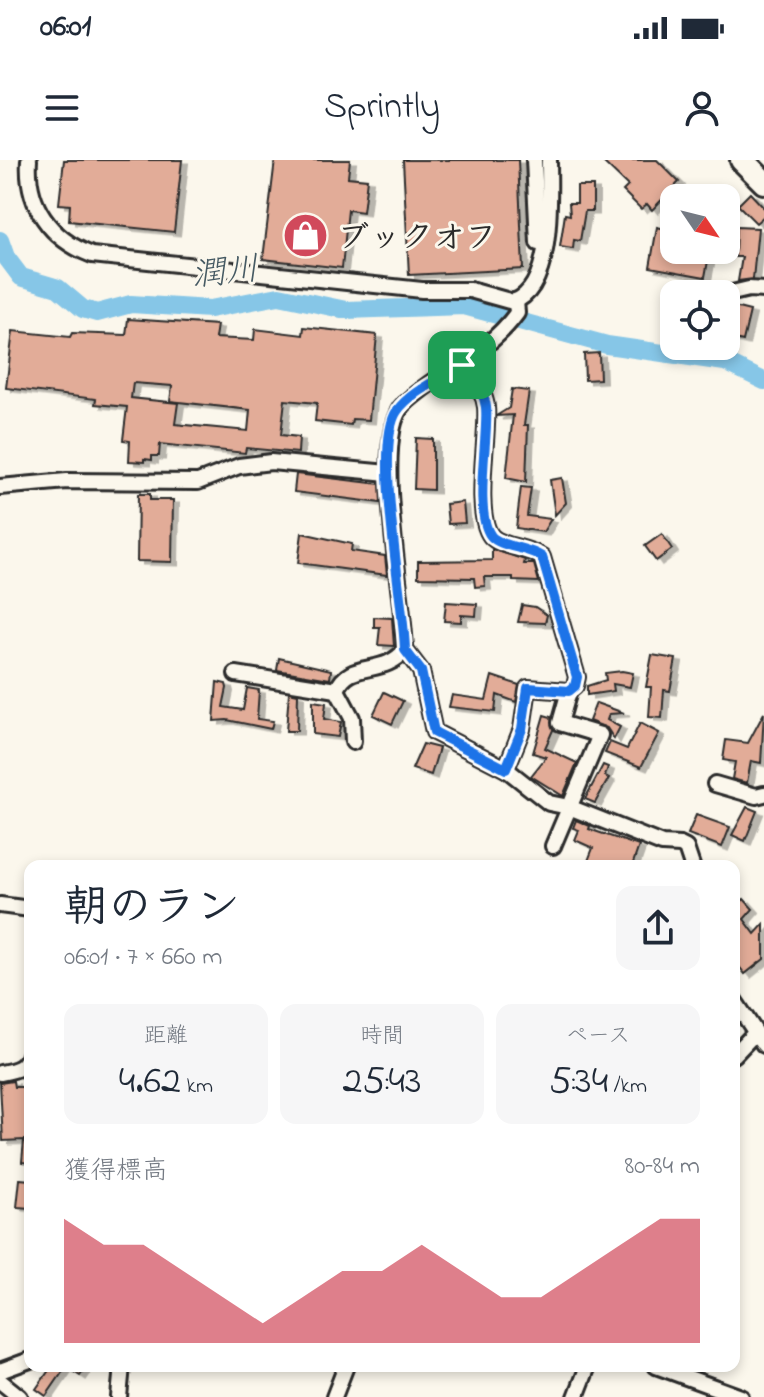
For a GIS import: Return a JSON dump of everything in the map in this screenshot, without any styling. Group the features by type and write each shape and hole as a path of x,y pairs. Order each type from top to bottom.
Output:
{"highway":[{"path":"742,160 764,181"}],"street":[{"path":"29,160 32,196 43,218 59,237 92,255 406,289 470,290 517,304"},
{"path":"534,160 538,243"},
{"path":"549,160 548,243 540,269 503,332 462,365 412,397 395,413 391,424 388,473 405,650 421,671 434,732 506,769 549,803 569,807 662,844 680,845 686,848 690,860"},
{"path":"740,291 764,290"},
{"path":"462,365 481,389 486,405 481,465 488,528 498,541 529,548 542,557 577,677 575,686 569,691 560,723 600,735 553,846"},
{"path":"0,487 81,481 198,482 239,466 271,462 388,473"},
{"path":"353,742 352,718 337,690 341,679 351,672 396,662 405,650"},
{"path":"236,674 337,690"},
{"path":"506,769 522,729 528,688 569,691"},
{"path":"715,784 756,796 764,794"},
{"path":"0,905 24,908"},
{"path":"740,1009 759,1039 740,1051"},
{"path":"0,1073 24,1065"},
{"path":"0,1371 24,1362"},
{"path":"119,1397 121,1372"},
{"path":"334,1397 344,1372"},
{"path":"576,1397 586,1372"},
{"path":"672,1372 741,1397"},
{"path":"0,1381 20,1397"}],"building":[{"path":"64,160 182,160 174,232 69,221 70,205 59,204"},
{"path":"275,160 350,160 348,177 367,179 363,212 348,210 342,268 263,259"},
{"path":"403,160 518,160 523,269 409,275"},
{"path":"601,160 657,160 679,182 660,184 660,202 652,210 647,204 641,209 623,191 628,186"},
{"path":"577,186 593,186 593,211 585,211 580,241 574,240 573,249 560,247 565,214 570,215 569,203 577,203"},
{"path":"750,193 764,208 764,216 756,223 740,207"},
{"path":"657,227 660,228 660,264 707,264 705,277 650,267"},
{"path":"740,227 758,228 753,279 738,280 742,257"},
{"path":"740,308 750,311 743,341 740,340"},
{"path":"128,319 217,325 215,338 254,340 255,329 303,335 304,327 377,335 369,420 352,419 351,425 315,421 317,403 285,400 281,435 299,437 298,453 246,448 245,453 160,444 159,456 152,456 152,460 129,461 130,441 123,440 127,407 95,404 96,399 6,388 13,331 70,337 72,333 126,335","holes":["133,383 172,386 170,401 250,410 248,431 175,424 178,403 131,398"]},
{"path":"599,353 600,379 585,380 584,354"},
{"path":"512,389 529,391 524,425 528,425 526,482 506,478 513,415 496,416 509,408"},
{"path":"416,438 433,439 433,490 414,489"},
{"path":"296,474 380,484 381,503 294,492"},
{"path":"562,478 566,503 555,515 550,480"},
{"path":"521,487 531,488 527,516 551,519 543,532 516,528"},
{"path":"138,494 150,494 150,500 173,500 172,562 137,561"},
{"path":"463,502 465,523 448,524 446,504"},
{"path":"302,533 352,544 351,551 385,556 387,575 298,563"},
{"path":"662,534 672,549 656,561 645,546"},
{"path":"492,549 525,560 524,564 534,564 539,582 513,581 513,577 484,577 485,586 475,587 474,578 418,577 418,561 492,560"},
{"path":"446,602 477,604 476,616 461,615 461,622 444,621"},
{"path":"522,605 535,607 547,615 545,623 518,622"},
{"path":"374,617 392,618 394,646 378,645 380,627 374,627"},
{"path":"652,655 676,659 670,691 664,690 662,718 649,717 651,687 646,687"},
{"path":"279,658 331,670 330,679 277,670"},
{"path":"605,673 633,673 630,687 613,684 614,691 587,695 587,686 606,680"},
{"path":"492,676 519,685 516,702 497,695 495,712 449,707 452,695 486,700"},
{"path":"217,682 226,684 227,688 223,707 243,710 247,688 259,690 257,719 273,721 271,729 227,720 214,721"},
{"path":"289,692 298,694 297,731 286,731"},
{"path":"384,692 403,701 392,724 373,715"},
{"path":"313,701 326,703 324,719 341,722 338,737 313,734"},
{"path":"596,703 624,713 609,714 607,720 620,727 614,739 607,728 589,721"},
{"path":"764,713 761,763 751,761 747,783 732,779 735,762 723,760 726,740 748,743"},
{"path":"544,715 551,717 553,730 545,748 577,763 563,796 531,776 546,757 533,753"},
{"path":"640,723 659,733 641,767 605,753 610,742 627,749"},
{"path":"423,744 439,748 431,775 412,769"},
{"path":"603,765 608,767 605,776 609,778 595,803 585,799"},
{"path":"747,807 757,811 745,841 732,835"},
{"path":"696,815 730,827 722,847 688,834"},
{"path":"576,820 590,826 589,829 639,846 634,860 588,860 593,848 575,840 579,830 573,828"},
{"path":"744,899 753,909 744,919 755,934 764,924 764,959 745,974 740,968 740,903"},
{"path":"13,1081 14,1087 24,1087 24,1140 3,1141 0,1083"},
{"path":"20,1179 24,1179 24,1208 17,1207"},
{"path":"48,1372 63,1372 46,1396 36,1389"}],"waterway":[{"name":"潤川","path":"0,240 6,257 21,277 58,288 83,309 97,313 131,304 210,309 279,296 346,310 464,306 607,345 725,362 764,381"}],"place":[{"name":"ブックオフ","path":"306,236"}],"route":[{"path":"462,365 481,389 486,405 481,465 488,528 498,541 529,548 542,557 577,677 575,686 569,691 528,688 522,729 506,769 434,732 428,711 426,684 421,671 405,650 388,473 391,424 402,405 462,365"}]}
